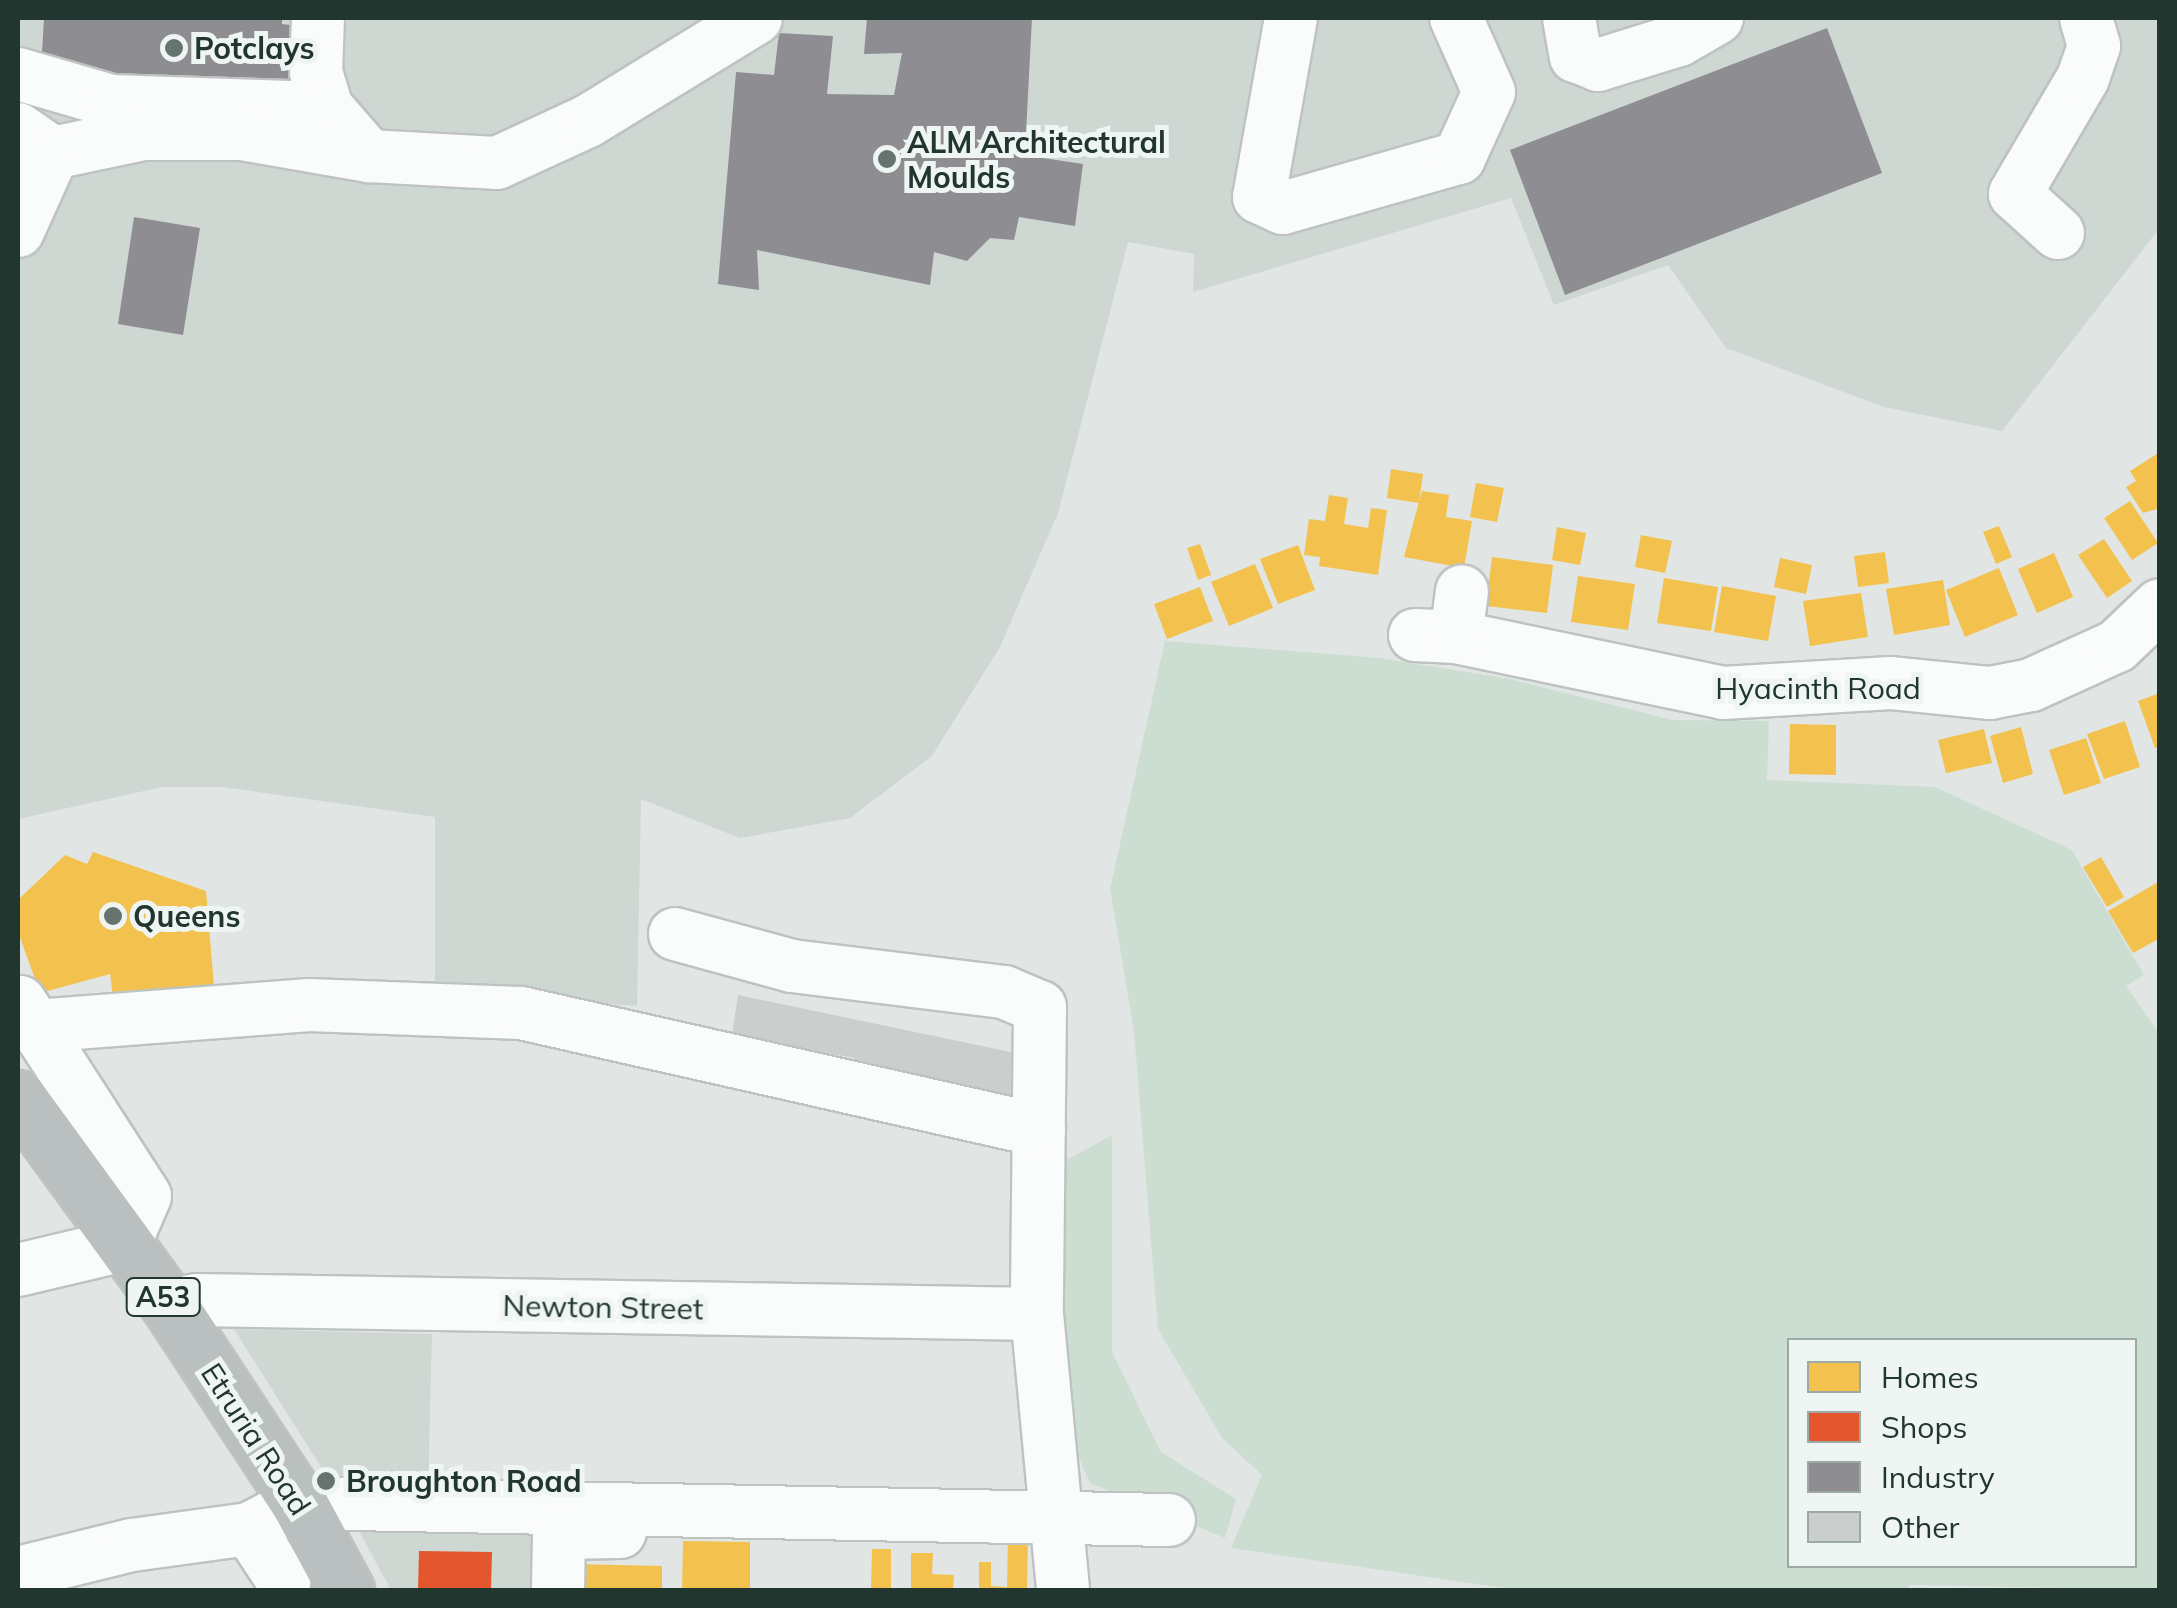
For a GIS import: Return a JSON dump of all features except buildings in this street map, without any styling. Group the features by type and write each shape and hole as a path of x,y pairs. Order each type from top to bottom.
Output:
{"highway":[{"name":"Etruria Road","path":"18,1098 169,1305 299,1503 346,1590"}],"street":[{"path":"318,18 316,72 327,108 369,156"},
{"path":"18,231 35,141 144,134 241,134 369,156 497,163 588,122 756,18"},
{"path":"1290,18 1259,197 1284,208 1459,158 1488,92 1456,18"},
{"path":"1569,18 1576,56 1598,65 1679,40 1717,18"},
{"path":"2058,233 2015,194 2083,78 2094,46 2086,18"},
{"path":"18,74 111,101 327,108"},
{"name":"Hyacinth Road","path":"1444,621 1724,693 1891,683 1990,694 2031,685 2117,646 2160,605"},
{"path":"675,934 792,966 1004,992 1040,1008 1037,1314 1064,1590"},
{"path":"27,1012 308,1006 521,1013 1038,1130"},
{"path":"18,1270 124,1244 145,1196 27,1012"},
{"name":"Newton Street","path":"169,1305 197,1300 1037,1314"},
{"path":"18,1573 132,1545 249,1530 299,1503 1169,1520"},
{"path":"249,1530 284,1582"},
{"path":"558,1590 560,1533 648,1532"}],"shaded area":[{"path":"18,18 2159,18 2159,229 2002,431 1884,407 1726,348 1668,265 1554,305 1511,198 1193,292 1194,254 1128,242 1058,513 1000,647 932,756 850,818 740,838 641,799 637,1006 435,988 435,817 223,787 162,787 18,819"},
{"path":"234,1329 432,1334 428,1493 338,1494"},
{"path":"348,1511 536,1515 536,1590 391,1590"}],"green space":[{"path":"1165,641 1380,658 1510,679 1672,720 1769,721 1767,780 1935,787 2072,850 2144,975 2126,986 2159,1033 2159,1590 1910,1585 1907,1590 1517,1590 1231,1548 1262,1475 1222,1438 1158,1329 1134,1031 1110,889"},
{"path":"1112,1135 1112,1352 1161,1452 1236,1499 1225,1538 1090,1483 1063,1422 1054,1167"}],"place":[{"name":"Potclays","path":"174,48"},
{"name":"ALM Architectural Moulds","path":"887,159"},
{"name":"Queens","path":"113,916"},
{"name":"Broughton Road","path":"326,1481"}]}
